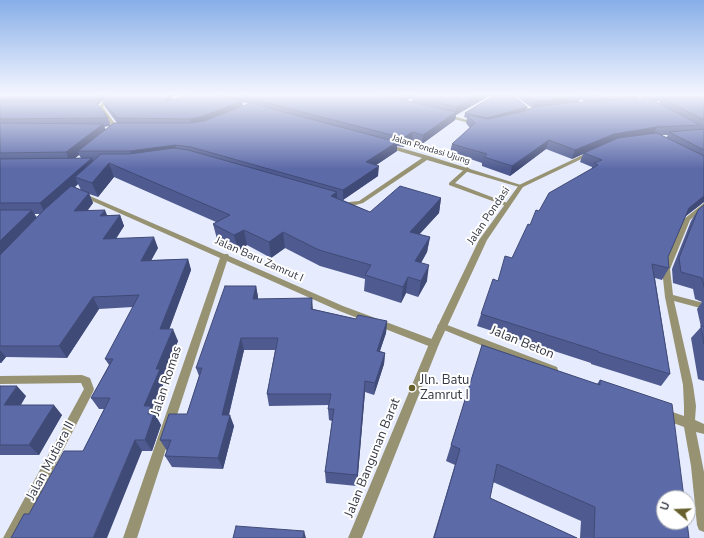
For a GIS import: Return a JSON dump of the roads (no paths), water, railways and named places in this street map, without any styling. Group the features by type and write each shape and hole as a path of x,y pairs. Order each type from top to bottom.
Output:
{"street":[{"path":"109,119 117,129"},
{"path":"460,119 480,125"},
{"path":"110,132 117,129 124,129"},
{"name":"Jalan Pondasi Ujung","path":"382,144 521,186"},
{"name":"Jalan Pondasi","path":"434,344 483,240 521,186 595,152"},
{"path":"336,202 352,204 361,202 427,157"},
{"path":"467,169 451,184 508,205"},
{"name":"Jalan Baru Zamrut I","path":"79,190 340,308 434,344"},
{"path":"704,205 687,219 666,269 669,297 688,385 690,406 688,424 696,460 704,525"},
{"name":"Jalan Romas","path":"130,538 225,256"},
{"path":"669,297 704,306"},
{"name":"Jalan Beton","path":"442,326 565,375"},
{"name":"Jalan Bangunan Barat","path":"355,538 434,344"},
{"name":"Jalan Mutiara II","path":"0,380 82,379 89,384 87,396 10,538"},
{"path":"652,409 704,429"}],"place":[{"name":"Jln. Batu Zamrut I","path":"412,388"}]}
